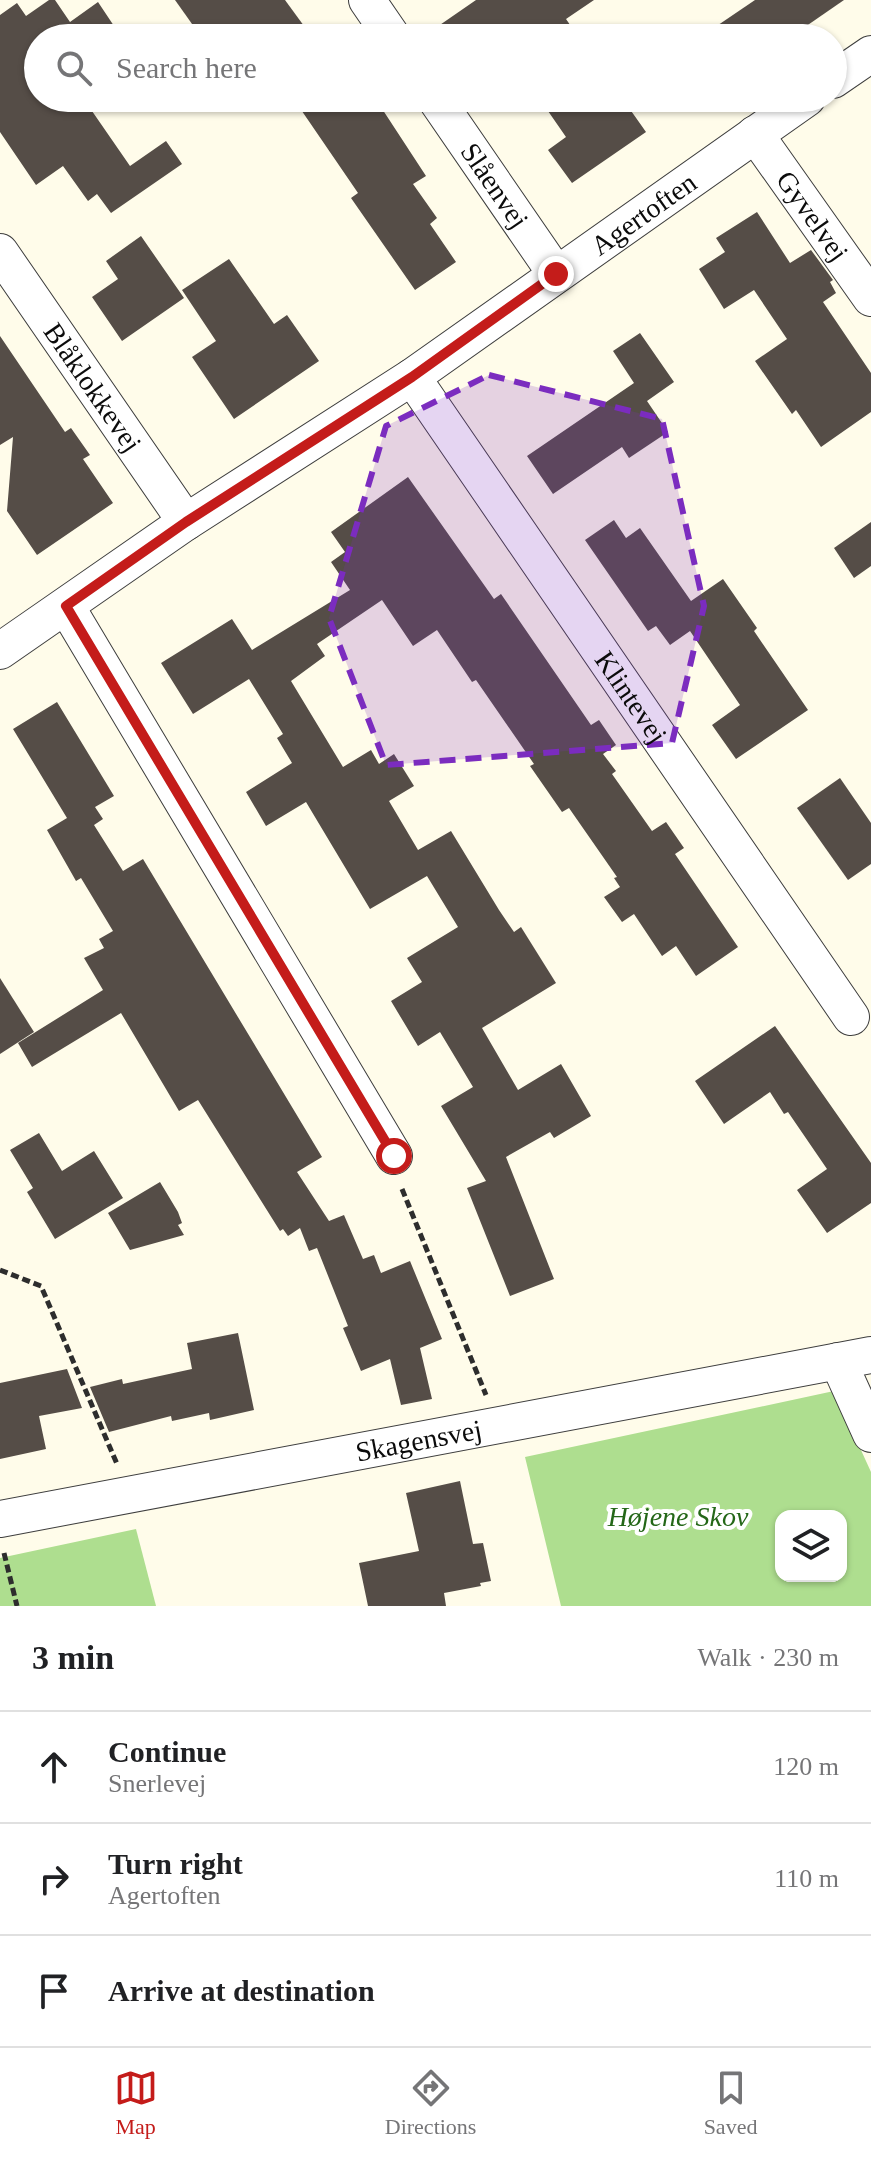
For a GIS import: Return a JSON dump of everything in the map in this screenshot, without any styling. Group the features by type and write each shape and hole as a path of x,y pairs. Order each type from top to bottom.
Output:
{"street":[{"path":"367,0 383,24"},
{"path":"847,70 871,54"},
{"name":"Slåenvej","path":"445,112 556,274"},
{"name":"Agertoften","path":"0,651 186,522 412,377 787,112"},
{"name":"Gyvelvej","path":"755,134 871,298"},
{"name":"Blåklokkevej","path":"0,252 186,522"},
{"name":"Klintevej","path":"412,377 851,1017"},
{"path":"66,606 394,1156"},
{"name":"Skagensvej","path":"1,1534 130,1494 854,1358 871,1434"}],"path":[{"path":"394,1156 403,1192 499,1425"},
{"path":"0,1270 41,1286 130,1494"},
{"path":"1,1534 17,1606"}],"highlighted area":[{"path":"489,375 662,419 704,606 672,743 386,765 329,618 386,426"}],"green space":[{"name":"Højene Skov","path":"834,1391 871,1472 871,1606 561,1606 525,1457"},
{"path":"136,1529 156,1606 0,1606 0,1558"}],"building":[{"path":"49,0 55,0 70,22 98,2 113,24 24,24 24,112 93,112 130,166 166,141 182,164 111,213 97,194 88,201 63,166 36,185 0,132 0,15 17,3 26,16"},
{"path":"175,0 285,0 303,24 192,24"},
{"path":"476,0 594,0 566,19 569,24 441,24"},
{"path":"755,0 844,0 809,24 720,24"},
{"path":"303,112 384,112 426,176 413,184 437,218 430,224 456,262 415,290 351,198 358,193"},
{"path":"549,112 632,112 646,132 572,183 548,150 566,137"},
{"path":"757,212 790,263 811,250 833,280 830,282 836,293 823,302 871,373 871,412 821,447 796,410 792,414 755,361 787,339 754,290 724,309 699,269 725,252 716,238"},
{"path":"141,236 184,298 122,341 92,297 118,279 106,261"},
{"path":"229,259 274,324 287,315 319,361 234,419 192,357 216,341 182,290"},
{"path":"640,333 674,382 647,401 668,432 629,458 622,447 553,494 527,456 634,383 613,351"},
{"path":"0,336 65,432 71,428 90,455 83,459 113,503 37,555 7,511 13,437 0,445"},
{"path":"408,477 494,599 501,594 591,725 599,720 616,745 603,754 616,771 612,774 652,831 666,822 684,848 675,854 738,947 696,976 676,946 662,956 634,914 622,922 604,897 620,887 614,878 617,877 569,808 562,812 530,766 534,764 437,630 413,646 382,600 317,644 325,656 291,681 343,767 371,750 379,764 394,754 414,786 389,801 418,850 451,831 514,932 521,927 556,983 482,1028 518,1090 561,1064 591,1116 554,1138 550,1132 506,1157 554,1279 510,1296 467,1188 486,1181 441,1106 473,1087 440,1032 418,1046 391,1001 422,982 407,958 458,927 427,876 370,909 306,802 266,826 246,792 292,763 277,738 283,734 249,679 193,714 161,663 232,619 252,650 350,590 331,562 345,552 331,532"},
{"path":"614,520 626,538 640,528 691,601 723,579 808,710 736,759 712,725 740,705 690,631 670,645 656,626 648,631 585,540"},
{"path":"871,522 871,566 854,578 834,548"},
{"path":"57,702 114,796 95,807 103,819 94,825 123,871 143,859 322,1157 297,1172 329,1221 344,1215 363,1259 374,1255 381,1273 410,1261 442,1339 420,1348 432,1399 401,1405 390,1359 361,1371 343,1328 348,1326 317,1248 309,1251 300,1228 288,1236 283,1229 280,1231 198,1100 179,1111 121,1013 32,1067 18,1043 103,990 84,958 104,948 99,939 113,931 81,878 76,881 47,830 67,818 13,729"},
{"path":"840,778 871,823 871,864 848,880 797,808"},
{"path":"0,978 34,1032 0,1054"},
{"path":"775,1026 871,1163 871,1203 827,1233 797,1190 827,1169 788,1112 784,1114 770,1092 724,1124 695,1081"},
{"path":"39,1133 62,1171 94,1151 123,1198 55,1239 27,1192 33,1188 10,1150"},
{"path":"160,1182 178,1212 182,1223 178,1225 184,1235 130,1250 108,1213"},
{"path":"238,1333 254,1410 210,1420 209,1413 172,1421 171,1416 109,1432 90,1387 122,1379 123,1384 192,1369 187,1343"},
{"path":"67,1369 82,1408 39,1416 46,1449 0,1459 0,1383"},
{"path":"460,1481 473,1544 483,1543 491,1581 444,1593 446,1606 368,1606 359,1563 419,1551 406,1493"}],"route":[{"path":"394,1156 66,606 186,522 412,377 556,274"}]}
